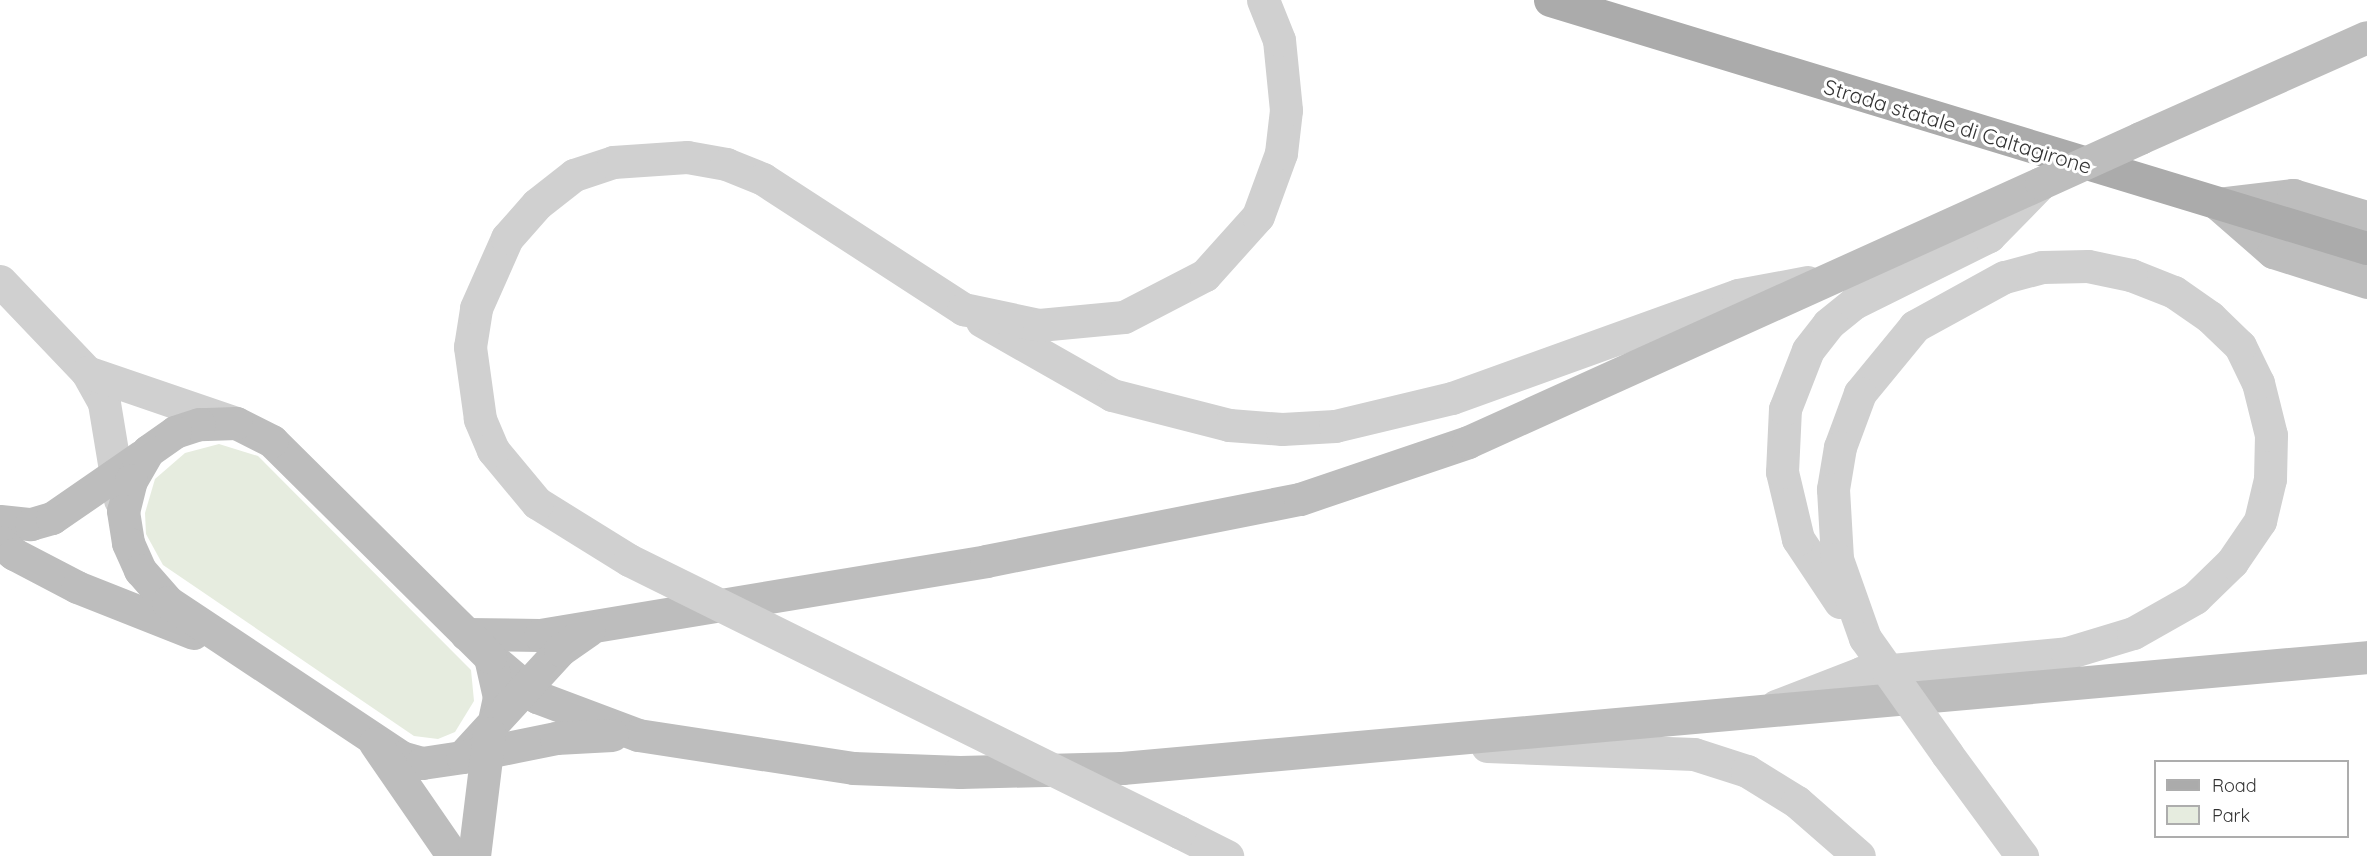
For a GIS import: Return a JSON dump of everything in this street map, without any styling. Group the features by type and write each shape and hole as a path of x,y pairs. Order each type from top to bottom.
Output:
{"main road":[{"name":"Strada statale di Caltagirone","path":"1550,0 2367,248"},
{"path":"466,634 540,635 986,561 1300,499 1468,442 2367,36"},
{"path":"2218,204 2293,195 2367,216"},
{"path":"2218,204 2273,252 2367,282"},
{"path":"0,521 31,524 52,518 183,429 236,423 272,441 524,690 582,718 638,735 853,768 960,772 1122,768 2363,656"},
{"path":"148,452 131,480 123,511 128,543 140,570 168,602 374,741 422,763 483,739 638,735"},
{"path":"0,542 14,554 77,587 236,650"},
{"path":"483,739 560,650 595,626"},
{"path":"474,856 483,739 499,697 490,657"},
{"path":"374,741 453,856"}],"street":[{"path":"963,309 1039,325 1124,317 1205,275 1235,246 1258,216 1271,185 1286,110 1279,40 1263,0"},
{"path":"1227,856 629,560 572,528 512,477 493,450 473,386 470,347 476,308 489,273 507,238 530,212 574,175 612,162 687,157 726,164 763,179 1046,362 1112,395 1229,425 1282,429 1345,424 1452,398 1738,295 1830,278"},
{"path":"2022,856 1864,638 1798,539 1788,509 1781,438 1794,382 1808,350 1828,324 1854,303 1989,236 2041,183"},
{"path":"1770,708 1861,673 2067,654 2133,633 2195,598 2232,562 2260,521 2270,479 2271,435 2258,383 2240,346 2210,317 2174,292 2131,274 2088,266 2042,267 2004,277 1915,326 1860,393 1840,447 1833,489 1837,559 1864,638"},
{"path":"0,281 87,372 104,403 123,511"},
{"path":"87,372 236,423"},
{"path":"1390,743 1694,754 1747,771 1797,802 1858,856"}],"green space":[{"path":"219,444 258,456 471,670 474,701 455,732 438,739 414,736 163,565 146,534 145,513 155,479 185,453"}]}
